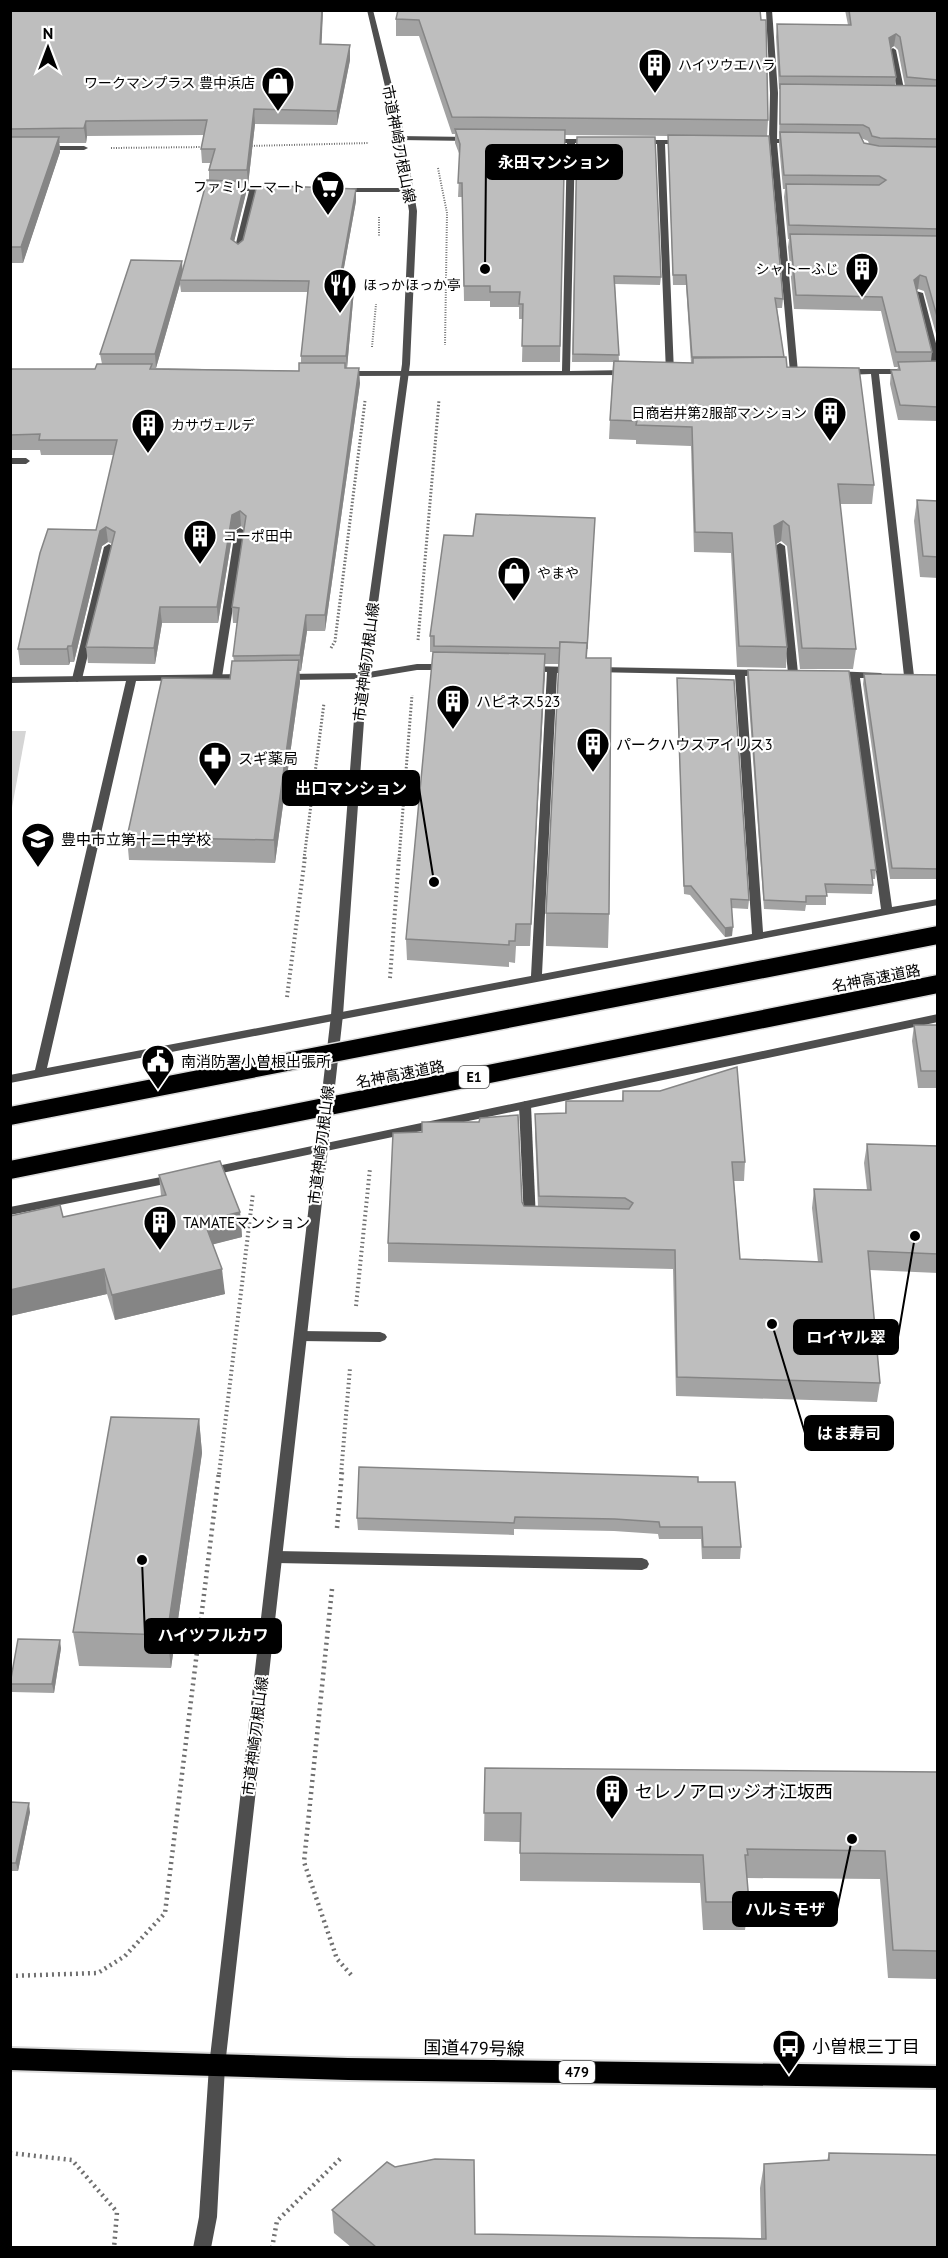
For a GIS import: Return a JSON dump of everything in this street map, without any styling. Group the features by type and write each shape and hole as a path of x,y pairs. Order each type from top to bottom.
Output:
{"highway":[{"name":"名神高速道路","path":"10,1116 938,935"},
{"name":"名神高速道路","path":"10,1170 938,984"},
{"name":"国道479号線","path":"10,2059 217,2066 938,2077"}],"street":[{"name":"市道神崎刀根山線","path":"202,2247 208,2217 217,2066 337,1015 363,676 406,373 413,211 400,138 370,10"},
{"path":"769,10 778,93 773,140 794,372"},
{"path":"893,50 901,94"},
{"path":"890,94 910,94"},
{"path":"400,138 483,139"},
{"path":"538,140 605,141"},
{"path":"566,373 571,141"},
{"path":"627,142 694,141"},
{"path":"740,141 804,141"},
{"path":"660,142 670,372"},
{"path":"31,148 84,148"},
{"path":"223,189 276,189"},
{"path":"238,252 253,189"},
{"path":"333,190 409,190"},
{"path":"778,193 788,193"},
{"path":"783,243 792,243"},
{"path":"827,372 938,371 919,293"},
{"path":"658,373 681,372"},
{"path":"783,372 805,372"},
{"path":"824,674 903,676 875,372"},
{"path":"333,374 635,373"},
{"path":"10,461 26,461"},
{"path":"218,677 240,531"},
{"path":"518,669 787,673 780,546"},
{"path":"77,679 109,547"},
{"path":"277,676 363,676 417,667 462,668"},
{"path":"536,979 552,669"},
{"path":"740,673 758,936"},
{"path":"855,675 887,913"},
{"path":"10,680 253,677"},
{"path":"40,1073 132,678"},
{"path":"10,1079 938,902"},
{"path":"10,1211 320,1149 938,1018"},
{"path":"525,1106 530,1221 542,1222"},
{"path":"300,1336 380,1337"},
{"path":"276,1557 642,1564"}],"path":[{"path":"245,146 369,143"},
{"path":"84,148 212,147"},
{"path":"328,656 334,641 366,397"},
{"path":"418,642 439,398"},
{"path":"283,1027 325,694"},
{"path":"10,1976 98,1973 125,1956 165,1913 256,1162"},
{"path":"10,2153 72,2160 117,2212 114,2247"},
{"path":"273,2247 277,2221 342,2157"}],"shaded area":[{"path":"10,731 26,731 11,813"}],"building":[{"path":"10,10 322,10 320,44 350,45 337,111 254,109 247,170 209,170 215,149 201,149 207,120 86,121 84,128 10,129"},
{"path":"398,10 760,10 761,20 766,20 768,120 452,117 419,20 396,19"},
{"path":"849,10 938,10 938,80 907,77 900,37 896,34 889,38 896,77 780,76 777,24 851,25"},
{"path":"780,84 938,86 938,139 880,138 872,136 869,128 863,125 780,124"},
{"path":"455,129 565,130 560,346 522,346 523,304 519,304 520,292 490,292 490,286 464,286 462,183 458,183 460,144"},
{"path":"780,132 859,133 864,143 879,146 938,147 938,229 789,225 786,184 879,185 886,180 879,176 784,175"},
{"path":"668,135 769,136 783,299 775,298 784,357 692,357 686,275 673,275"},
{"path":"10,137 59,137 21,247 10,247"},
{"path":"577,137 655,137 661,277 614,276 619,355 573,354"},
{"path":"207,180 245,182 231,239 238,244 243,240 257,185 356,189 340,278 354,278 346,356 301,356 309,281 180,280"},
{"path":"790,234 938,236 938,320 926,277 920,275 914,280 932,352 896,352 882,297 796,295"},
{"path":"131,260 182,261 155,354 100,354"},
{"path":"786,357 787,367 859,368 874,485 838,484 856,649 802,648 789,526 783,521 774,526 787,647 739,646 732,533 695,532 692,427 636,425 637,421 610,420 614,361 693,363 693,358"},
{"path":"938,361 938,407 900,405 891,370 900,370 898,362"},
{"path":"299,363 345,363 345,368 359,368 325,615 306,615 300,655 233,656 239,608 232,607 246,516 240,511 232,515 217,607 160,607 154,648 86,647 115,532 106,527 100,531 72,646 68,646 67,649 18,649 40,553 48,529 96,530 117,440 39,440 40,434 10,435 10,369 95,369 97,364 152,364 150,369 299,371"},
{"path":"917,500 938,501 938,557 923,556"},
{"name":"やまや","path":"476,514 595,518 587,649 587,643 560,642 560,648 434,646 434,636 430,636 444,535 473,536"},
{"path":"560,642 587,643 586,658 611,658 609,914 546,913"},
{"path":"433,652 545,654 531,924 516,924 515,941 509,941 509,945 406,939"},
{"name":"スギ薬局","path":"299,660 274,840 127,837 162,678 230,679 232,661"},
{"path":"748,670 849,671 876,870 871,870 873,885 825,884 827,896 806,896 806,902 764,900"},
{"path":"864,674 938,675 938,869 892,868"},
{"path":"677,678 734,680 749,900 731,899 733,927 725,928 691,886 684,886"},
{"path":"914,1025 938,1025 938,1071 921,1071"},
{"path":"737,1067 745,1162 732,1162 740,1259 822,1262 814,1189 871,1190 867,1144 938,1146 938,1254 868,1251 880,1383 677,1377 675,1250 388,1243 393,1133 422,1132 422,1122 479,1122 480,1118 518,1115 524,1206 629,1209 633,1203 625,1198 539,1196 535,1114 566,1113 566,1101 623,1101 623,1091 660,1091"},
{"path":"220,1161 240,1212 204,1221 222,1269 112,1295 104,1269 10,1290 10,1216 60,1205 63,1217 166,1195 159,1175"},
{"path":"111,1417 199,1419 167,1635 73,1632"},
{"path":"359,1467 698,1477 698,1482 735,1482 741,1547 703,1547 702,1527 660,1527 659,1522 515,1517 514,1523 357,1518"},
{"path":"18,1639 60,1640 52,1684 10,1684"},
{"path":"485,1768 938,1772 938,1951 893,1950 885,1851 747,1849 748,1855 745,1855 749,1902 706,1902 703,1855 520,1853 521,1813 484,1813"},
{"path":"10,1802 29,1803 16,1863 10,1863"},
{"path":"829,2153 938,2155 938,2247 376,2247 332,2210 387,2162 395,2167 435,2159 474,2160 475,2234 766,2239 764,2164 829,2160"}],"place":[{"name":"ハイツウエハラ","path":"655,94"},
{"name":"ワークマンプラス 豊中浜店","path":"278,112"},
{"name":"ファミリーマート","path":"328,216"},
{"name":"永田マンション","path":"485,269"},
{"name":"シャトーふじ","path":"862,298"},
{"name":"ほっかほっか亭","path":"340,314"},
{"name":"日商岩井第2服部マンション","path":"830,442"},
{"name":"カサヴェルデ","path":"148,454"},
{"name":"コーポ田中","path":"200,565"},
{"name":"やまや","path":"514,602"},
{"name":"ハピネス523","path":"453,730"},
{"name":"パークハウスアイリス3","path":"593,773"},
{"name":"スギ薬局","path":"215,787"},
{"name":"豊中市立第十二中学校","path":"38,868"},
{"name":"出口マンション","path":"434,882"},
{"name":"南消防署小曽根出張所","path":"158,1090"},
{"name":"ロイヤル翠","path":"915,1236"},
{"name":"TAMATEマンション","path":"160,1251"},
{"name":"はま寿司","path":"772,1324"},
{"name":"ハイツフルカワ","path":"142,1560"},
{"name":"セレノアロッジオ江坂西","path":"612,1820"},
{"name":"ハルミモザ","path":"852,1839"},
{"name":"小曽根三丁目","path":"789,2075"}]}
